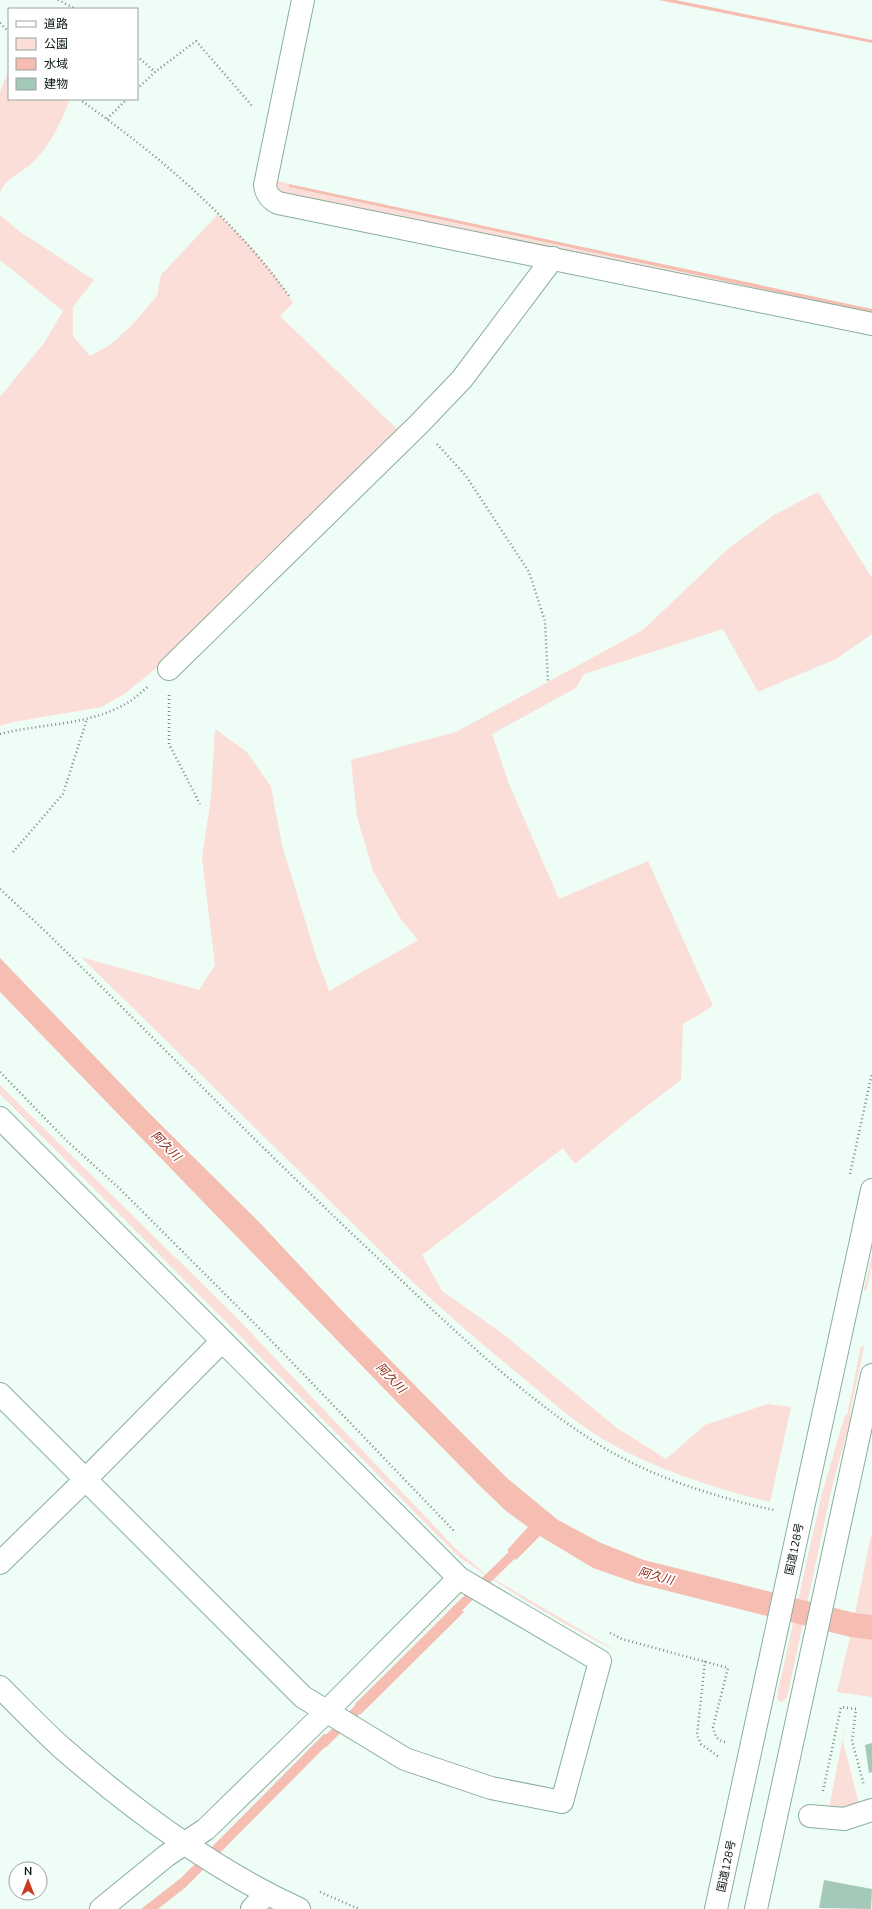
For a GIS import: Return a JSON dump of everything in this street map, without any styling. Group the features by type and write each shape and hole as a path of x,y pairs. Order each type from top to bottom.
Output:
{"main road":[{"path":"303,0 265,184 268,196 278,203 872,324"},
{"path":"169,669 419,424 462,379 553,258"},
{"path":"0,1118 459,1578 600,1661 562,1802 491,1788 405,1759 303,1698 0,1394"},
{"name":"国道128号","path":"716,1909 872,1190"},
{"path":"0,1563 85,1480 222,1341"},
{"path":"756,1909 872,1375"},
{"path":"101,1909 166,1856 186,1844 206,1829 327,1711 459,1578"},
{"path":"0,1687 60,1746 110,1789 186,1844 259,1901 300,1909"},
{"path":"810,1816 844,1819 872,1810"}],"path":[{"path":"58,0 74,8"},
{"path":"0,23 8,31"},
{"path":"138,88 154,72 196,41 276,133"},
{"path":"138,57 154,72"},
{"path":"80,100 156,157 226,222 266,264 289,296"},
{"path":"107,119 126,100"},
{"path":"419,424 466,476 529,572 545,621 548,683"},
{"path":"0,734 87,719 104,714 128,703 169,669"},
{"path":"169,669 169,744 200,804"},
{"path":"12,852 62,794 87,719"},
{"path":"0,889 45,931 314,1198 451,1327 555,1414 602,1446 644,1468 688,1486 776,1510"},
{"path":"0,1072 66,1140 120,1188 260,1329 458,1536"},
{"path":"609,1632 622,1639 728,1668 713,1727 715,1736 720,1741 727,1743"},
{"path":"705,1661 698,1736 701,1744 719,1756"},
{"path":"823,1792 841,1707 856,1709 852,1741 872,1810"},
{"path":"319,1891 359,1909"}],"green space":[{"path":"8,72 8,100 70,100 51,139 41,153 31,164 6,183 0,193 0,92"},
{"path":"274,180 289,184 289,187 872,314 287,196 278,190 275,186"},
{"path":"218,214 259,256 293,303 280,316 399,431 170,657 127,692 102,707 13,722 0,726 0,397 44,343 63,311 0,260 0,215 19,231 94,280 73,307 73,336 90,356 110,345 132,325 157,296 161,275"},
{"path":"818,492 872,578 872,634 836,659 758,692 723,629 584,674 576,688 492,734 509,784 559,899 648,861 713,1006 683,1024 681,1080 631,1118 575,1164 563,1148 422,1255 442,1291 502,1333 617,1428 666,1459 705,1425 768,1404 791,1407 770,1502 728,1491 645,1461 606,1441 565,1413 463,1328 402,1272 81,957 199,990 215,965 202,858 211,797 215,729 247,752 271,787 282,845 317,959 329,991 418,940 400,918 373,871 357,817 351,760 456,732 643,630 729,548 774,515"},
{"path":"0,1085 237,1318 456,1549 487,1575 620,1653 579,1632 538,1608 459,1557 0,1094"},
{"path":"872,1255 872,1266 866,1291 864,1290"},
{"path":"861,1346 864,1347 850,1414 851,1418 832,1487 787,1698 781,1702 777,1699 778,1691 821,1497 845,1415 847,1415"},
{"path":"872,1536 872,1615 855,1613"},
{"path":"850,1637 872,1640 872,1697 837,1692"},
{"path":"847,1717 843,1741 859,1805 845,1809 829,1808"}],"water":[{"path":"659,0 676,0 872,40 872,43"},
{"path":"289,184 872,309 872,313 289,187"},
{"name":"阿久川","path":"0,958 151,1115 260,1223 346,1315 449,1420 508,1479 558,1520 601,1543 644,1560 855,1613 872,1615 872,1640 850,1637 636,1583 593,1568 540,1536 516,1560 507,1550 528,1527 506,1511 394,1399 0,992"},
{"path":"455,1605 464,1612 361,1714 355,1711 355,1704"},
{"path":"324,1734 336,1736 186,1887 158,1909 141,1909 181,1878"}],"building":[{"path":"872,1743 872,1772 869,1773 865,1745"},
{"path":"824,1880 872,1889 871,1909 819,1908"}],"waterway":[{"path":"451,1615 520,1547"},
{"path":"324,1743 363,1704"}]}
